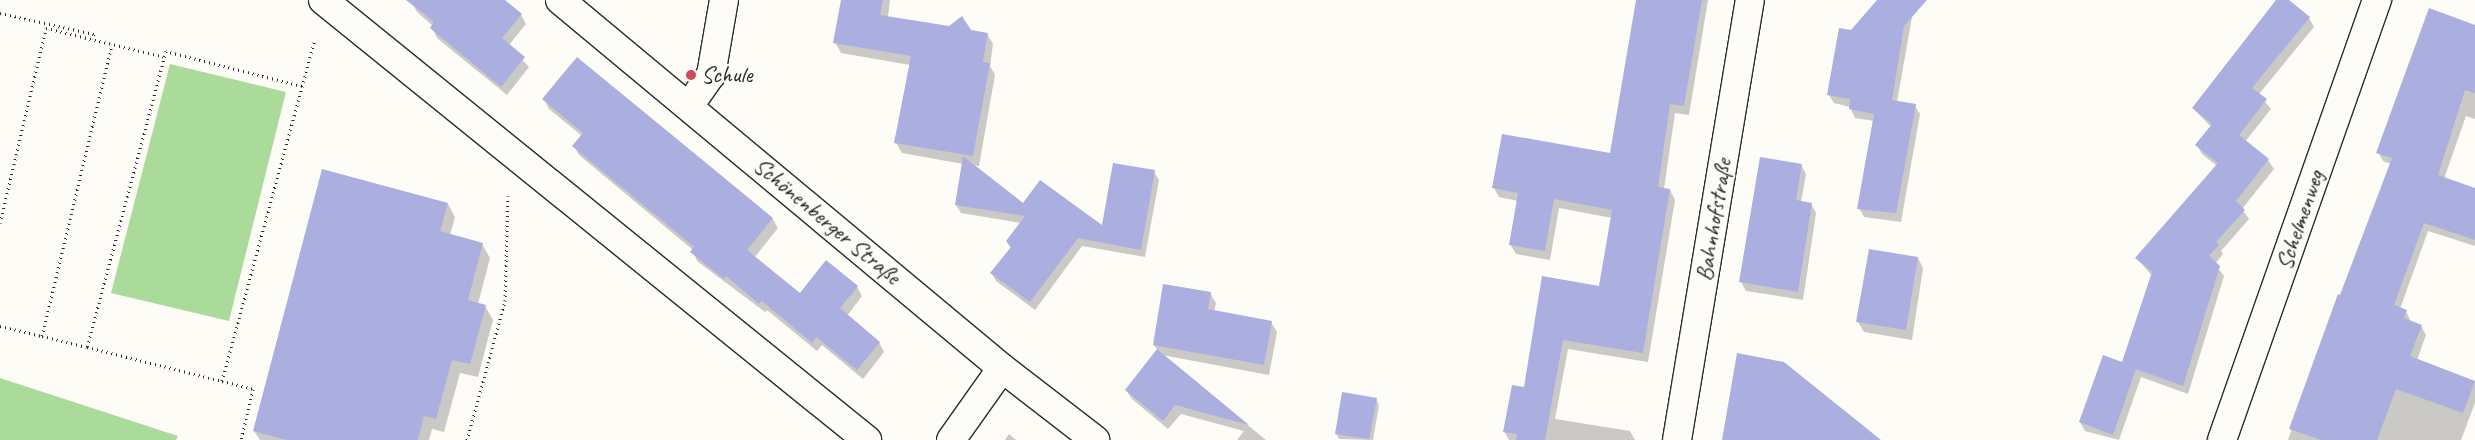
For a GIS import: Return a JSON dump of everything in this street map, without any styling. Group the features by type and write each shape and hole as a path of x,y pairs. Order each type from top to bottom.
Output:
{"street":[{"name":"Schönenberger Straße","path":"560,0 1002,368 1095,440"},
{"path":"689,106 711,75 724,0"},
{"name":"Bahnhofstraße","path":"1677,440 1750,0"},
{"name":"Schelmenweg","path":"2222,440 2377,0"},
{"path":"324,1 868,440"},
{"path":"951,440 1002,368"}],"path":[{"path":"222,381 324,1"},
{"path":"0,13 94,34 92,39"},
{"path":"0,223 46,28 165,56"},
{"path":"42,336 112,44"},
{"path":"87,347 166,50 302,86"},
{"path":"467,440 505,301 509,151"},
{"path":"0,326 253,389 241,440"}],"green space":[{"path":"170,64 286,92 229,321 111,293"},
{"path":"0,378 178,436 176,440 0,440"}],"building":[{"path":"406,0 505,0 522,14 502,38 525,57 501,87 430,28 434,22"},
{"path":"841,0 883,0 880,15 949,26 962,16 971,30 988,33 983,62 990,63 973,156 894,143 911,56 833,43"},
{"path":"1636,0 1702,0 1684,106 1670,104 1658,187 1670,189 1643,353 1563,340 1545,440 1516,440 1517,434 1503,432 1512,385 1524,387 1542,276 1599,286 1612,210 1554,199 1545,251 1509,245 1518,193 1492,188 1502,134 1610,153"},
{"path":"1877,0 1927,0 1904,26 1892,100 1916,104 1896,213 1857,209 1874,114 1849,109 1850,99 1827,95 1839,28 1851,30"},
{"path":"2276,0 2289,0 2310,17 2252,88 2267,99 2239,135 2269,159 2236,201 2245,210 2216,242 2219,245 2209,256 2220,266 2183,386 2136,369 2113,435 2079,422 2103,355 2122,362 2152,272 2135,258 2218,163 2195,145 2212,124 2192,108"},
{"path":"2429,8 2475,25 2475,93 2465,90 2438,175 2475,188 2475,240 2424,223 2394,305 2407,310 2404,318 2422,325 2410,356 2475,381 2463,413 2396,389 2377,440 2321,440 2289,429 2338,294 2340,295 2392,158 2376,153"},
{"path":"577,57 773,218 747,250 800,293 826,260 858,286 840,308 880,342 857,370 816,337 812,343 762,301 759,304 726,276 724,279 690,252 694,247 572,146 583,133 542,99"},
{"path":"963,156 1023,203 1040,180 1102,225 1113,163 1155,170 1141,250 1078,238 1030,302 990,273 1011,247 1006,241 1025,216 955,205"},
{"path":"1760,157 1802,164 1796,200 1812,203 1798,292 1739,282"},
{"path":"322,169 448,203 440,231 483,243 468,300 486,305 470,364 452,360 436,419 424,416 418,440 287,440 253,431"},
{"path":"1869,249 1918,257 1906,330 1856,322"},
{"path":"1163,284 1211,292 1208,309 1272,321 1264,365 1153,345"},
{"path":"1157,349 1249,425 1175,405 1163,421 1125,390"},
{"path":"1737,353 1784,362 1881,440 1722,440"},
{"path":"1342,392 1377,398 1369,439 1335,434"}],"place":[{"name":"Schule","path":"691,75"}]}
